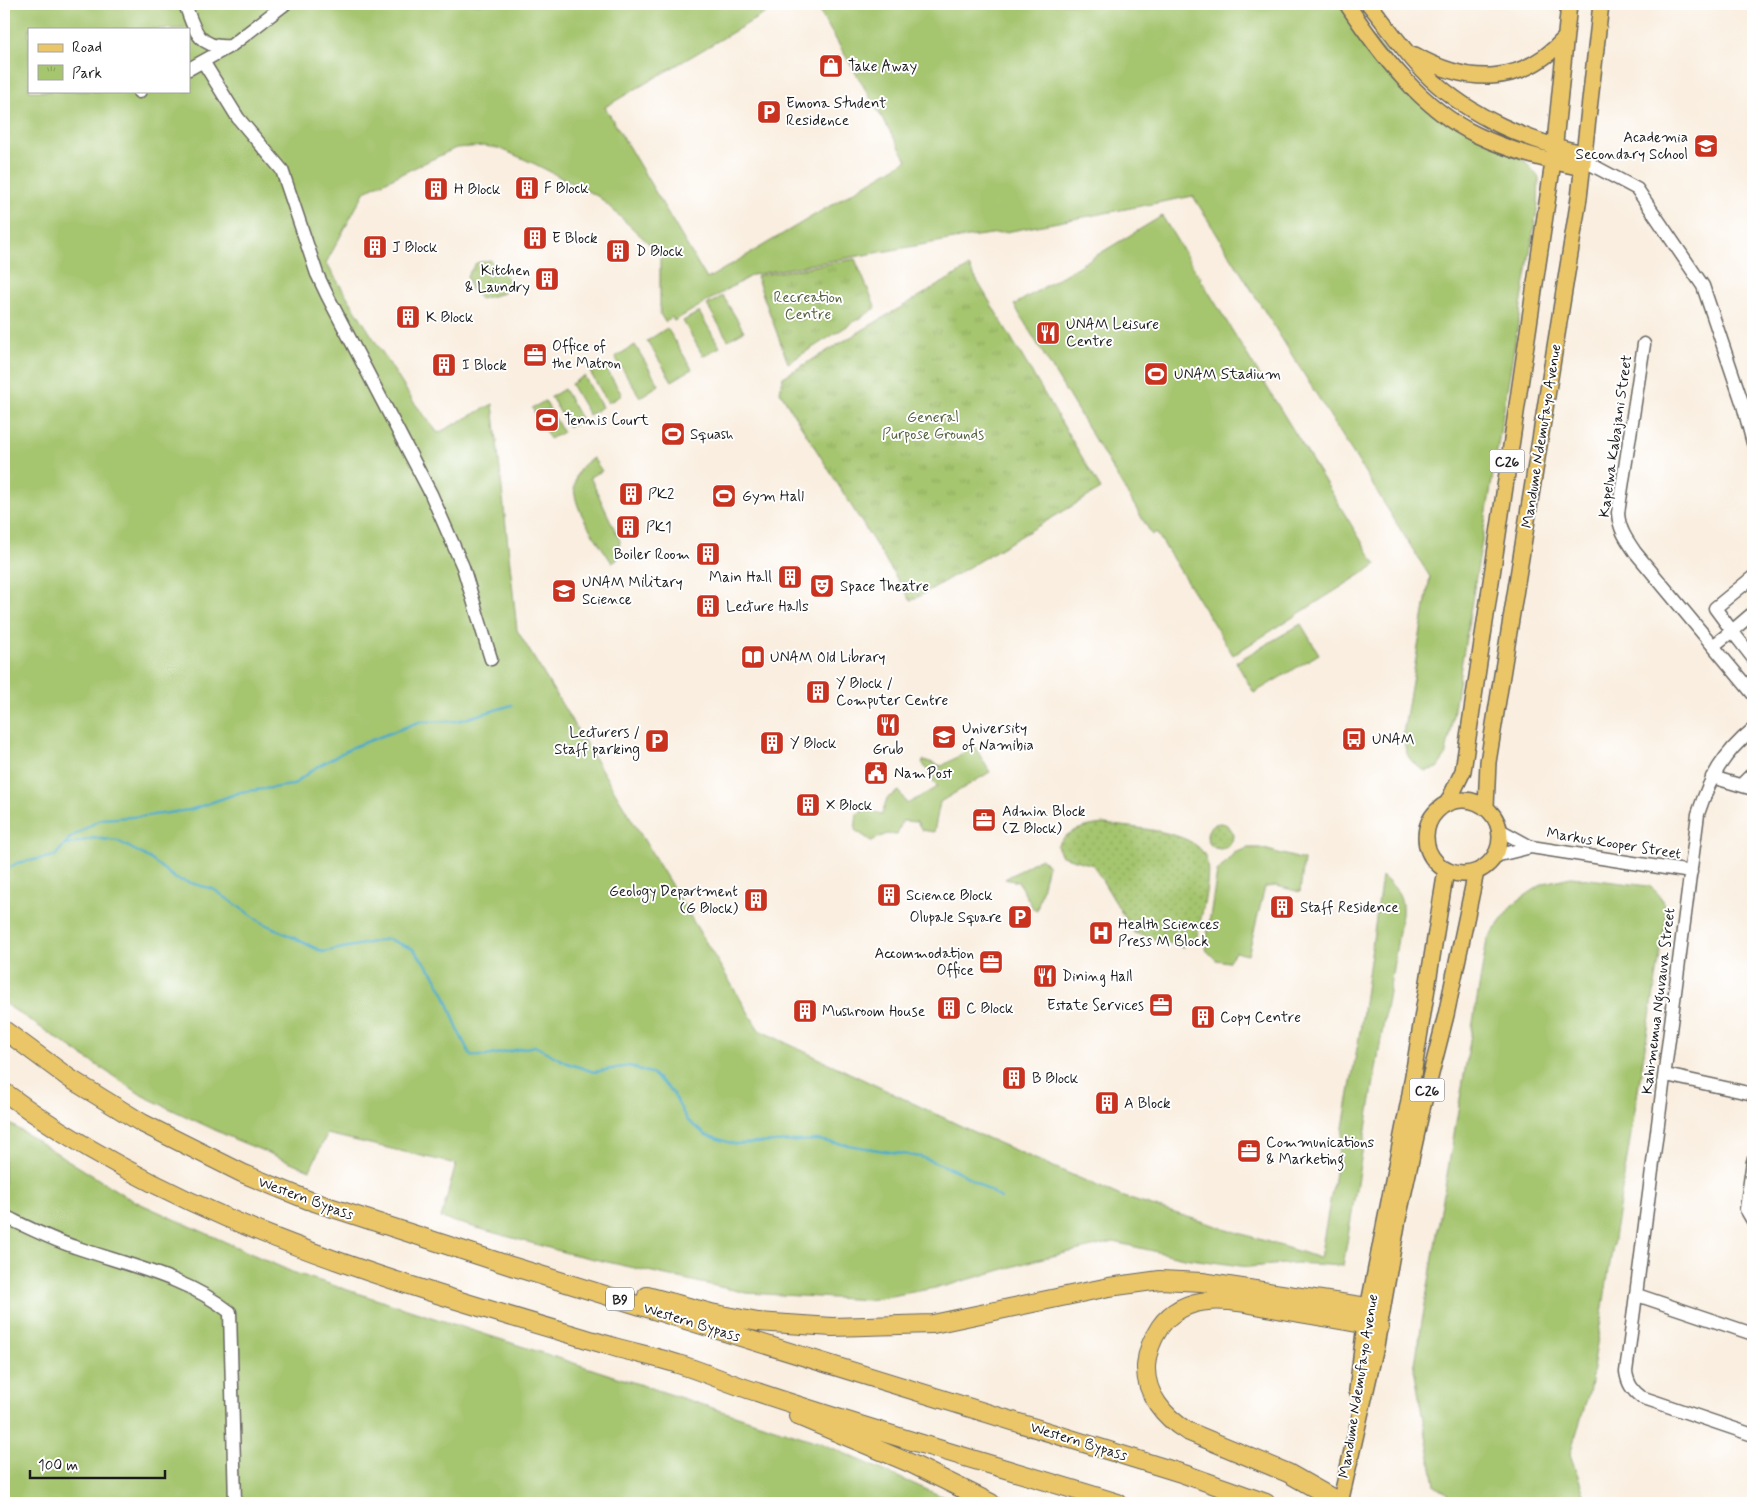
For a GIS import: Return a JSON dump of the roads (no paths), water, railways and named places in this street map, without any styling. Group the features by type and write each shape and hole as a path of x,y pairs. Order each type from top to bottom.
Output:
{"highway":[{"name":"Western Bypass","path":"4,1030 106,1102 242,1174 308,1200 410,1234 1176,1471 1266,1503"},
{"path":"4,1092 59,1131 147,1182 280,1241 338,1262 619,1349 678,1364 763,1394 1118,1503"},
{"path":"410,1234 486,1256 711,1312 758,1322 812,1327 933,1324 1108,1288 1160,1280 1202,1282 1374,1317"},
{"path":"1341,1503 1288,1473 1186,1431 1175,1423 1159,1407 1150,1390 1146,1370 1147,1358 1153,1339 1163,1322 1180,1308 1200,1302 1236,1303 1374,1317"},
{"path":"678,1364 765,1403 910,1462 991,1503"}],"main road":[{"path":"1347,4 1403,77 1439,111 1476,135 1586,162"},
{"path":"1369,4 1430,77 1456,99 1554,155"},
{"name":"Mandume Ndemufayo Avenue","path":"1341,1503 1410,1100 1453,872 1437,863 1428,848 1426,830 1431,818 1448,802 1463,771 1554,155 1569,4"},
{"name":"Mandume Ndemufayo Avenue","path":"1486,807 1488,762 1586,162 1601,4"},
{"path":"1407,51 1430,64 1464,76 1491,76 1514,72 1543,59 1565,38"},
{"path":"1448,802 1470,800 1486,807 1495,818 1500,830 1500,844 1493,859 1476,872 1453,872"},
{"name":"Mandume Ndemufayo Avenue","path":"1374,1317 1446,1015 1476,872"}],"street":[{"path":"186,4 197,34 208,44 217,47 232,45"},
{"path":"190,69 204,63 232,45 285,4"},
{"path":"204,63 238,118 282,170 327,295 431,494 463,567 491,659"},
{"path":"1586,162 1637,189 1703,286 1743,405 1753,443"},
{"name":"Kapelwa Kabajani Street","path":"1644,344 1618,513 1619,523 1623,534 1635,552 1753,694"},
{"path":"1753,577 1715,607 1753,658"},
{"path":"1713,646 1753,613"},
{"name":"Kahimemua Nguvauva Street","path":"1753,729 1724,757 1712,777 1698,814 1666,1075 1626,1372 1627,1382 1632,1390 1649,1400 1753,1434"},
{"path":"1712,777 1747,787 1753,774"},
{"path":"1500,830 1531,846"},
{"path":"1493,859 1531,846"},
{"name":"Markus Kooper Street","path":"1531,846 1691,872"},
{"path":"1666,1075 1753,1094"},
{"path":"1753,1161 1746,1209 1753,1221"},
{"path":"4,1216 72,1246 156,1273 220,1304 230,1312 235,1503"},
{"path":"1637,1295 1753,1334"}],"waterway":[{"path":"4,871 17,863 55,856 70,838 101,819 146,816 190,810 241,792 293,785 315,768 353,747 419,722 458,721 512,705"},
{"path":"63,846 94,838 118,841 149,858 176,879 213,889 261,922 323,952 388,939 413,949 433,973 445,995 460,1035 471,1056 486,1056 535,1046 567,1063 594,1072 629,1066 653,1074 672,1092 687,1120 706,1135 734,1144 817,1140 921,1157 960,1172 1001,1198"}],"place":[{"name":"Take Away","path":"831,66"},
{"name":"Emona Student Residence","path":"769,112"},
{"name":"Academia Secondary School","path":"1706,146"},
{"name":"F Block","path":"527,188"},
{"name":"H Block","path":"436,189"},
{"name":"E Block","path":"535,238"},
{"name":"J Block","path":"375,247"},
{"name":"D Block","path":"618,251"},
{"name":"Kitchen & Laundry","path":"547,279"},
{"name":"K Block","path":"408,317"},
{"name":"UNAM Leisure Centre","path":"1048,333"},
{"name":"Office of the Matron","path":"535,355"},
{"name":"I Block","path":"444,365"},
{"name":"UNAM Stadium","path":"1156,374"},
{"name":"Tennis Court","path":"547,420"},
{"name":"Squash","path":"673,434"},
{"name":"PK2","path":"631,494"},
{"name":"Gym Hall","path":"724,496"},
{"name":"PK1","path":"628,527"},
{"name":"Boiler Room","path":"708,554"},
{"name":"Main Hall","path":"790,577"},
{"name":"Space Theatre","path":"822,586"},
{"name":"UNAM Military Science","path":"564,591"},
{"name":"Lecture Halls","path":"708,606"},
{"name":"UNAM Old Library","path":"753,657"},
{"name":"Y Block / Computer Centre","path":"818,692"},
{"name":"Grub","path":"888,725"},
{"name":"University of Namibia","path":"944,737"},
{"name":"UNAM","path":"1354,739"},
{"name":"Lecturers / Staff parking","path":"657,741"},
{"name":"Y Block","path":"772,743"},
{"name":"NamPost","path":"876,773"},
{"name":"X Block","path":"808,805"},
{"name":"Admin Block (Z Block)","path":"984,820"},
{"name":"Science Block","path":"889,895"},
{"name":"Geology Department (G Block)","path":"756,900"},
{"name":"Staff Residence","path":"1282,907"},
{"name":"Olupale Square","path":"1020,917"},
{"name":"Health Sciences Press M Block","path":"1101,933"},
{"name":"Accommodation Office","path":"991,962"},
{"name":"Dining Hall","path":"1045,976"},
{"name":"Estate Services","path":"1161,1005"},
{"name":"C Block","path":"949,1008"},
{"name":"Mushroom House","path":"805,1011"},
{"name":"Copy Centre","path":"1203,1017"},
{"name":"B Block","path":"1014,1078"},
{"name":"A Block","path":"1107,1103"},
{"name":"Communications & Marketing","path":"1249,1151"}],"park label":[{"name":"Recreation Centre","path":"808,306"},
{"name":"General Purpose Grounds","path":"933,426"}]}
